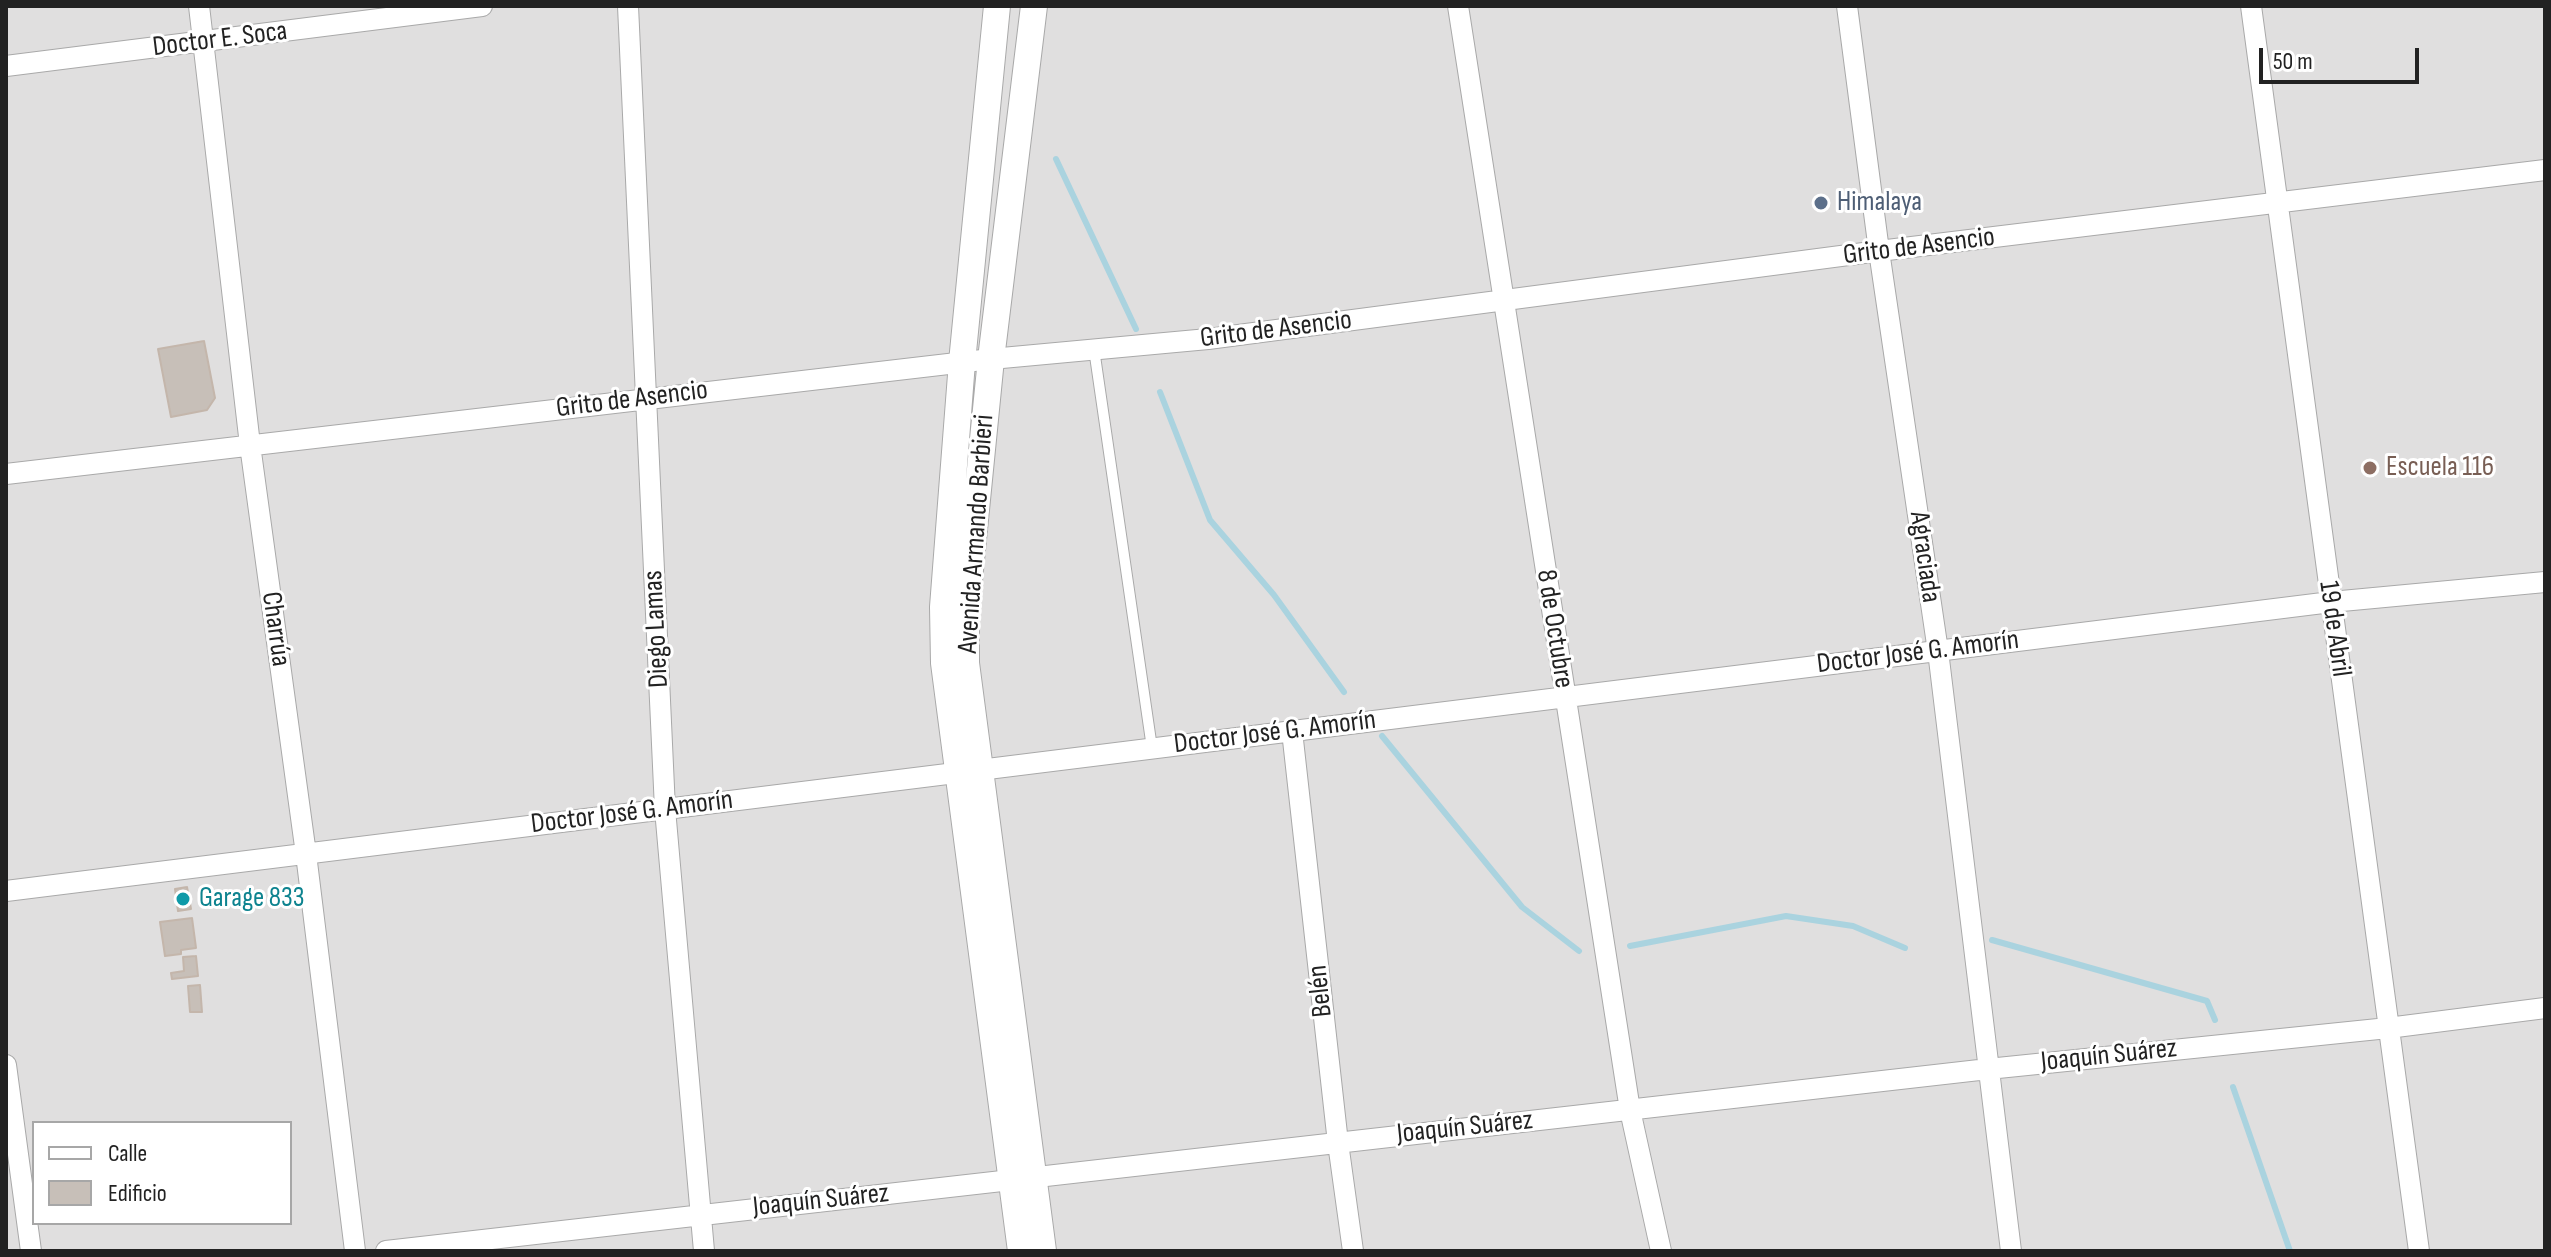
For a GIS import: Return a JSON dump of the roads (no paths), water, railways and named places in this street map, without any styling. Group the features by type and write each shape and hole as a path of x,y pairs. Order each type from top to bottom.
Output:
{"street":[{"name":"Charrúa","path":"199,6 250,445 306,854 355,1251"},
{"name":"Doctor E. Soca","path":"6,66 482,6"},
{"name":"Diego Lamas","path":"628,6 665,809 704,1251"},
{"name":"Avenida Armando Barbieri","path":"997,6 962,362 943,607 944,663 969,771 1023,1179 1043,1251"},
{"name":"Avenida Armando Barbieri","path":"969,771 966,610 991,359 1034,6"},
{"name":"8 de Octubre","path":"1458,6 1630,1110 1661,1251"},
{"name":"Agraciada","path":"1847,6 1879,251 1938,651 2011,1251"},
{"name":"19 de Abril","path":"2251,6 2419,1251"},
{"name":"Grito de Asencio","path":"6,474 962,362 1208,339 1879,251 2545,170"},
{"name":"Doctor José G. Amorín","path":"6,891 2331,602 2545,582"},
{"name":"Belén","path":"1292,731 1353,1251"},
{"name":"Joaquín Suárez","path":"386,1251 2545,1008"},
{"path":"6,1065 31,1251"},
{"name":"Avenida Armando Barbieri","path":"1021,1251 1023,1179"}],"lane":[{"path":"1094,349 1152,748"}],"waterway":[{"path":"1056,159 1136,329"},
{"path":"1160,392 1210,520 1274,595 1344,692"},
{"path":"1382,736 1522,907 1579,951"},
{"path":"1630,946 1786,916 1853,926 1905,948"},
{"path":"1992,940 2207,1001 2215,1020"},
{"path":"2233,1087 2290,1251"}],"place":[{"name":"Himalaya","path":"1821,203"},
{"name":"Escuela 116","path":"2370,468"},
{"name":"Garage 833","path":"183,899"}]}
